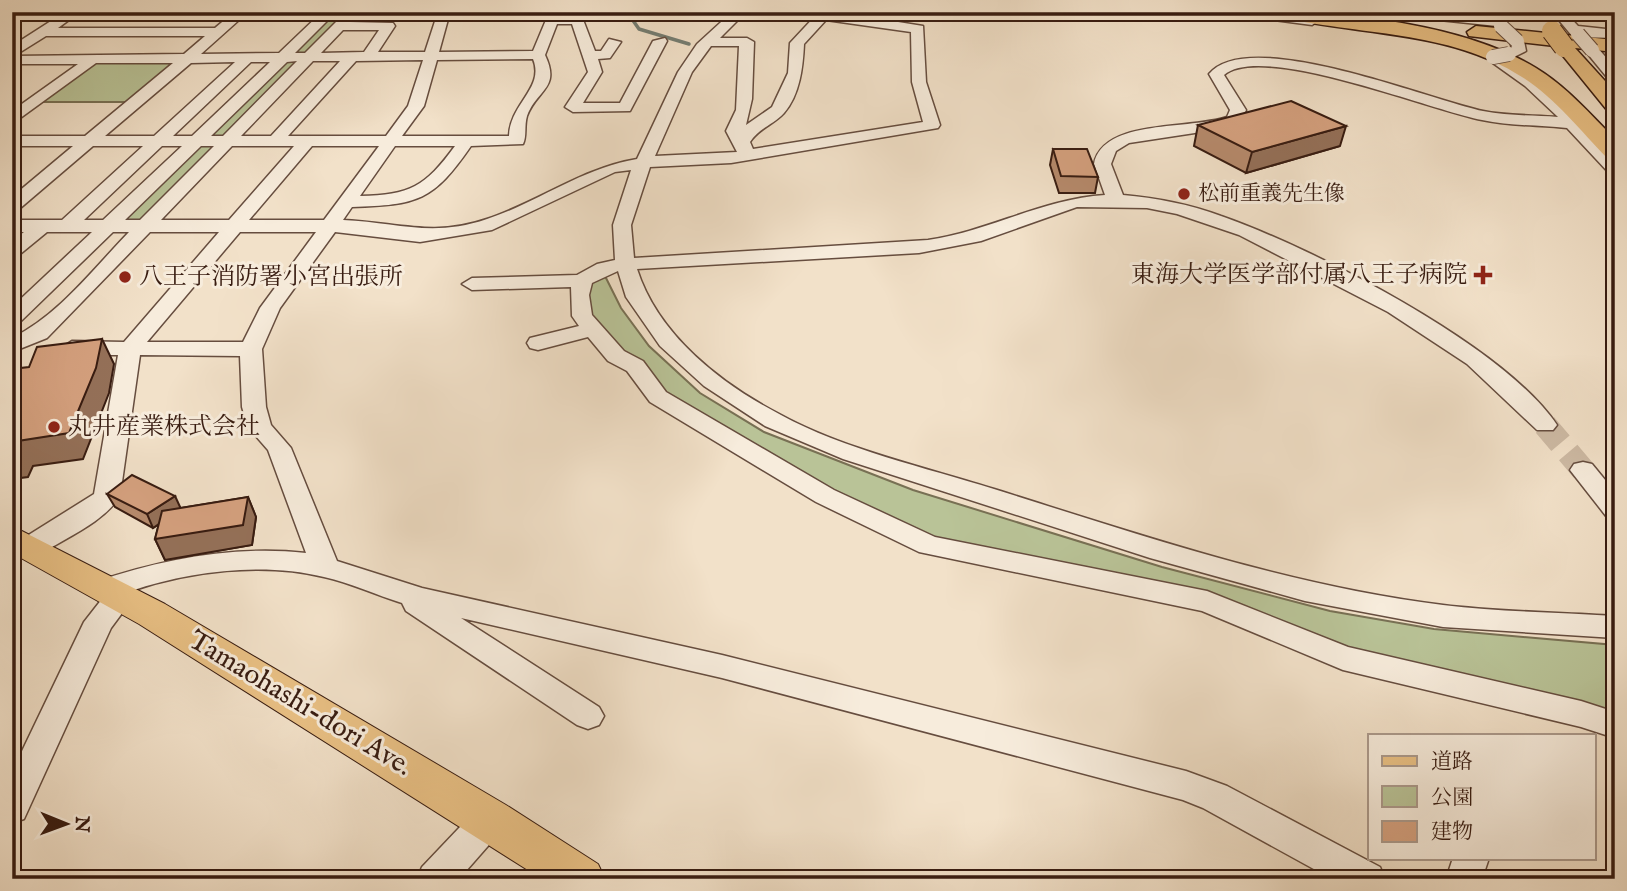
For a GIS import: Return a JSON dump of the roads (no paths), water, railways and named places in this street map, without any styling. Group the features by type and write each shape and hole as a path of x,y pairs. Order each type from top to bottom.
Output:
{"highway":[{"path":"1282,12 1430,35 1491,52 1520,66 1544,83 1604,151"},
{"path":"1300,12 1615,44"},
{"path":"1338,12 1615,44"},
{"path":"1534,26 1615,105"},
{"path":"1534,26 1615,132"}],"main road":[{"name":"Tamaohashi-dori Ave.","path":"21,543 113,593 490,819 582,879"}],"street":[{"path":"12,52 74,12"},
{"path":"12,206 242,12"},
{"path":"12,319 281,60 335,19 354,12"},
{"path":"325,566 279,448 260,426 254,407 251,349 270,308 415,106 444,12"},
{"path":"740,12 704,45 685,72 638,174 622,225 625,264 636,297 668,341 712,381 773,421 852,453 1160,551 1305,591 1443,616 1615,627"},
{"path":"1401,12 1615,34"},
{"path":"1249,13 1410,36 1451,44 1492,57 1528,81 1570,123 1604,151 1615,169"},
{"path":"12,226 363,227 421,236 457,232 492,224 611,168 645,162 731,158 744,148 932,125 919,82 918,29 827,14 797,43 795,73 778,110 750,129 744,148"},
{"path":"12,141 517,141 519,120 542,85 545,73 538,55 551,16 577,20 595,72 573,107 625,108 667,45 747,42 742,57 744,118 734,131 744,148"},
{"path":"276,140 388,26 335,19"},
{"path":"12,347 39,333 91,282 307,60 335,19"},
{"path":"1534,26 1594,52 1615,56"},
{"path":"1492,57 1520,51 1534,26"},
{"path":"43,32 218,32"},
{"path":"587,55 605,55 614,42"},
{"path":"1594,52 1615,78"},
{"path":"12,60 307,60 538,55"},
{"path":"18,115 93,60"},
{"path":"66,227 245,60"},
{"path":"1116,201 1103,166 1103,158 1111,148 1133,136 1215,127 1234,120 1238,110 1216,74 1245,61 1272,61 1302,66 1484,116 1570,123"},
{"path":"18,115 57,110"},
{"path":"346,202 384,200 422,193 452,162 467,140"},
{"path":"21,543 98,506 107,496 130,348 307,141"},
{"path":"472,284 582,281 604,268 625,264 919,247 982,235 1048,208 1079,202 1116,201 1184,209 1257,234 1391,304 1445,338 1500,378 1545,425"},
{"path":"12,251 41,227"},
{"path":"582,281 579,295 582,316 616,356 635,366 658,397 825,496 929,545 1207,602 1343,658 1581,714 1615,725"},
{"path":"50,282 91,282"},
{"path":"538,343 593,329"},
{"path":"12,347 251,349"},
{"path":"1583,470 1611,501"},
{"path":"12,808 113,593 145,575 239,561 289,561 325,566 406,596 593,636 1186,786 1215,797 1367,879"},
{"path":"406,596 588,716"},
{"path":"435,879 490,819"},
{"path":"1464,879 1470,860"}],"waterway":[{"path":"627,12 639,29 689,44"}],"tunnel":[{"path":"1545,425 1583,470"}],"place":[{"name":"松前重義先生像","path":"1184,194"},
{"name":"東海大学医学部付属八王子病院","path":"1483,275"},
{"name":"八王子消防署小宮出張所","path":"125,277"},
{"name":"丸井産業株式会社","path":"54,427"}]}
